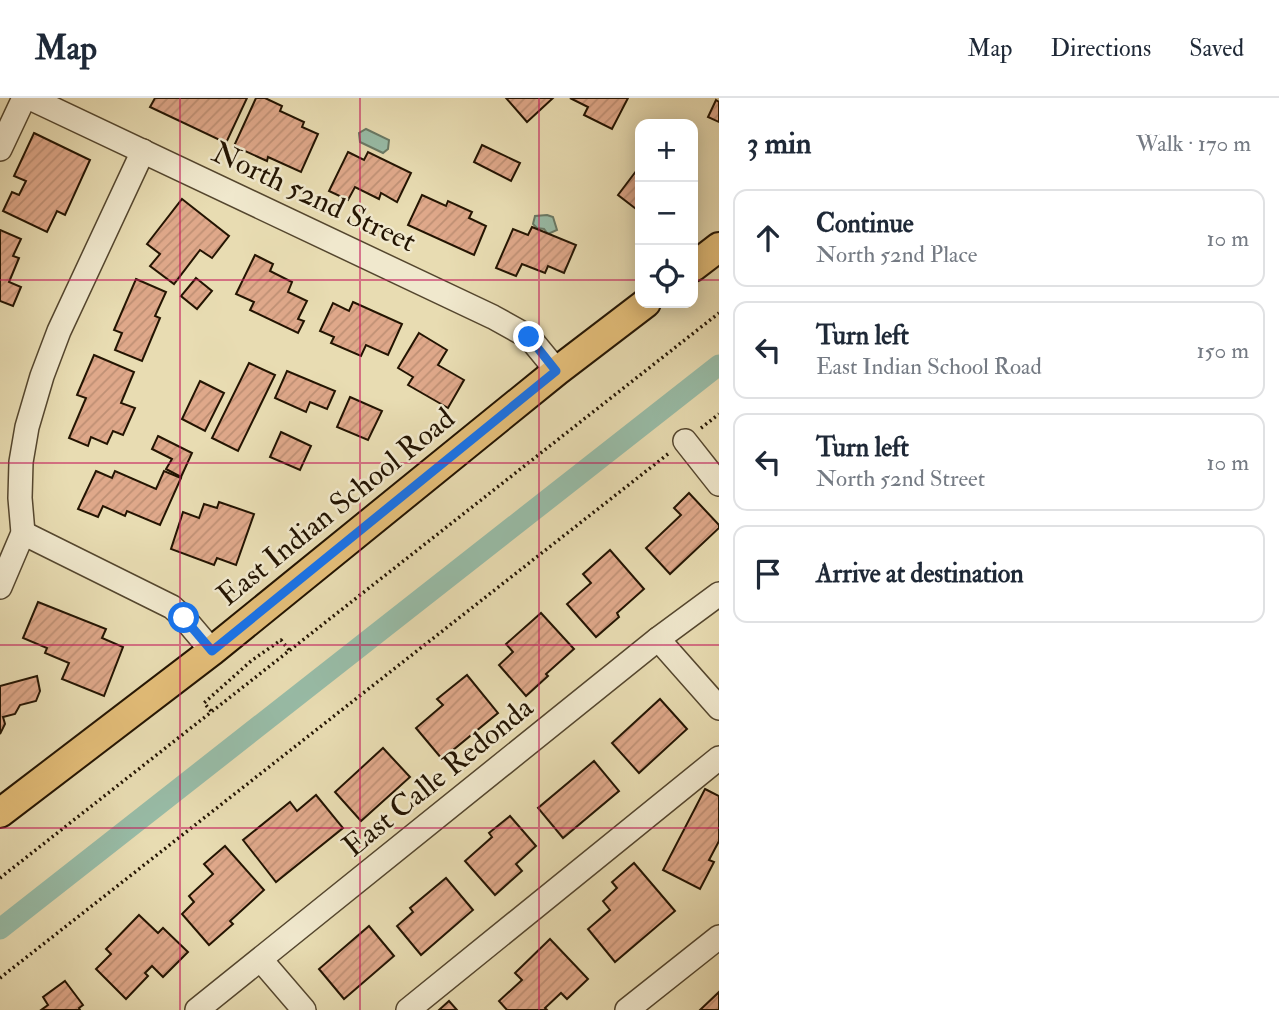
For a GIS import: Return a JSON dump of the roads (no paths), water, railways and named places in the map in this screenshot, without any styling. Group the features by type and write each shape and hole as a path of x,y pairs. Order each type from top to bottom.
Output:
{"main road":[{"path":"698,263 719,247"},
{"name":"East Indian School Road","path":"0,813 212,651 556,371 639,308"}],"street":[{"path":"0,149 24,98"},
{"name":"North 52nd Street","path":"30,98 493,317 529,337 556,371"},
{"path":"0,587 23,533 21,462 27,427 42,376 59,331 143,151"},
{"path":"685,440 719,484"},
{"path":"23,533 172,607 212,651"},
{"name":"East Calle Redonda","path":"197,1010 658,639 719,594"},
{"path":"658,639 719,708"},
{"path":"408,1010 719,758"},
{"path":"626,1010 651,1002 719,937"},
{"path":"261,961 304,1010"}],"waterway":[{"path":"0,929 719,365"}]}
